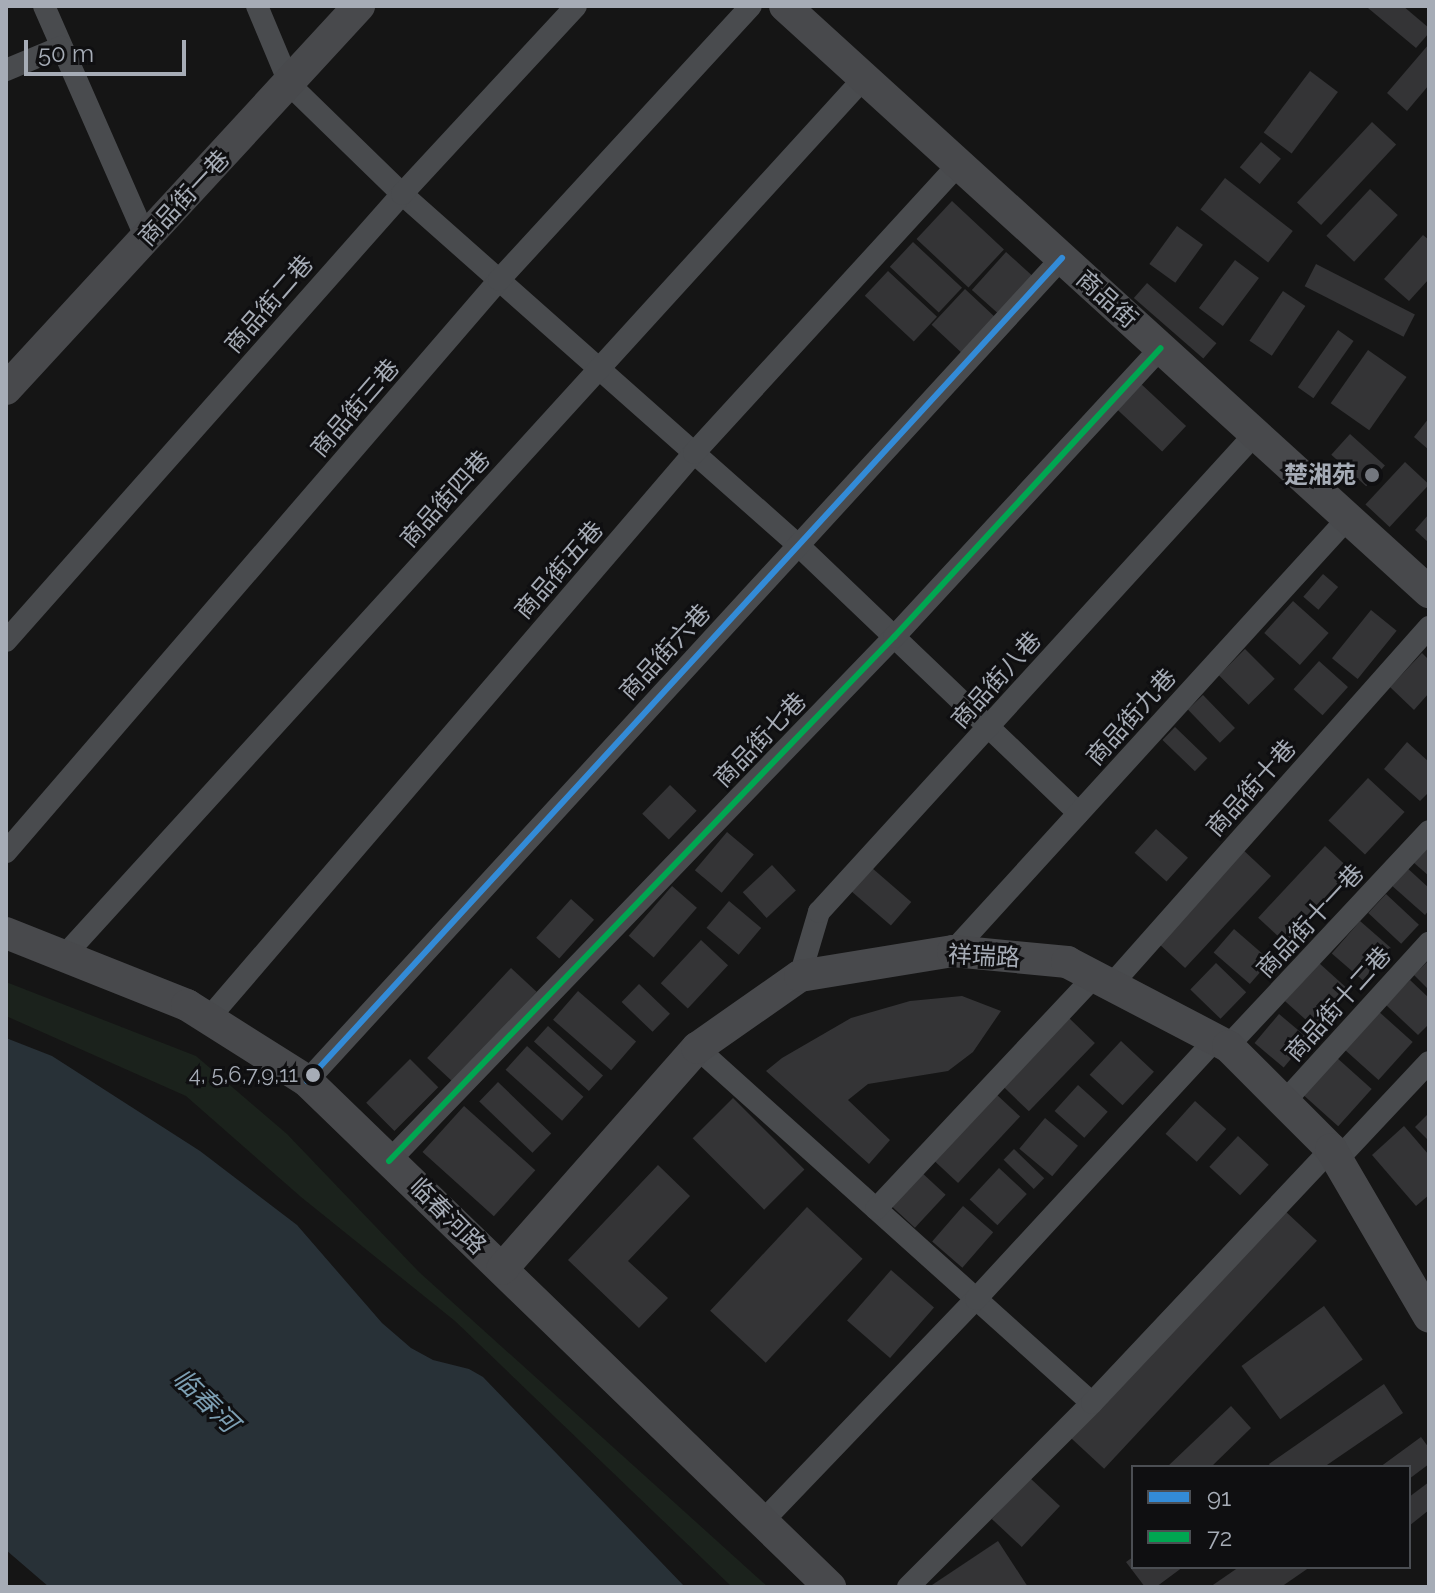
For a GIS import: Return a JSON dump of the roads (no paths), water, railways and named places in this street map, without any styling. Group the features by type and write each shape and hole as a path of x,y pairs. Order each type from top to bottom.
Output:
{"street":[{"path":"44,6 146,238"},
{"path":"257,6 290,85 402,194 798,545 1078,813"},
{"name":"商品街一巷","path":"6,389 290,85 359,6"},
{"name":"商品街二巷","path":"6,641 402,194 576,6"},
{"name":"商品街三巷","path":"6,852 499,280 751,6"},
{"name":"商品街","path":"785,6 1429,592"},
{"path":"6,70 61,47"},
{"name":"商品街四巷","path":"64,956 864,78"},
{"name":"商品街五巷","path":"209,1018 694,453 959,164"},
{"name":"商品街六巷","path":"307,1081 1062,258"},
{"name":"商品街七巷","path":"389,1161 894,637 1161,348"},
{"name":"商品街八巷","path":"800,976 819,912 1255,434"},
{"name":"商品街九巷","path":"953,951 1348,518"},
{"name":"商品街十巷","path":"876,1209 1104,979 1429,627"},
{"name":"商品街十一巷","path":"761,1523 1429,831"},
{"name":"临春河路","path":"6,933 187,1005 307,1081 830,1587"},
{"name":"商品街十二巷","path":"1285,1101 1429,943"},
{"name":"祥瑞路","path":"502,1269 697,1048 800,976 953,951 1067,962 1222,1042 1285,1101 1334,1155 1429,1317"},
{"path":"697,1048 1092,1403"},
{"path":"908,1587 1429,1062"}],"water":[{"name":"临春河","path":"6,1038 52,1056 200,1151 297,1225 382,1323 411,1348 433,1360 469,1369 483,1377 685,1587 49,1587 6,1550"}],"place":[{"name":"楚湘苑","path":"1372,475"},
{"name":"4, 5,6,7,9,11","path":"313,1075"}]}
